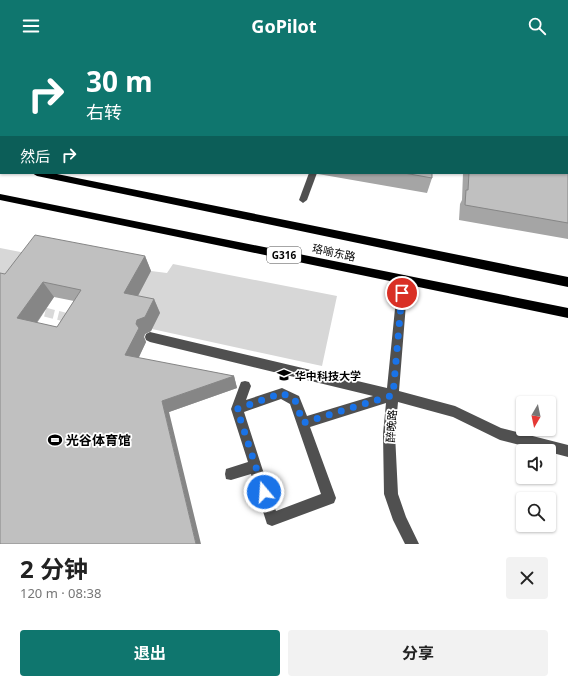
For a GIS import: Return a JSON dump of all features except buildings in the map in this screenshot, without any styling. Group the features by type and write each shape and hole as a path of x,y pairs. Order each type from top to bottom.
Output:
{"highway":[{"name":"珞喻东路","path":"42,174 568,282"},
{"name":"珞喻东路","path":"0,197 568,313"}],"street":[{"path":"303,200 312,174"},
{"name":"醉晚路","path":"403,279 389,434 391,494 400,520 412,544"},
{"path":"150,337 393,395 455,412 500,434 568,451"},
{"path":"237,409 282,393 295,400 329,498 272,519 237,409 245,386"},
{"path":"303,423 393,395"},
{"path":"231,474 255,466"}],"shaded area":[{"path":"0,248 41,256 0,278"},
{"path":"173,264 337,296 322,366 152,329 160,313 132,307 151,271 167,273"}],"tunnel":[{"path":"32,309 77,320"}],"place":[{"name":"华中科技大学","path":"284,375"},
{"name":"光谷体育馆","path":"55,440"}],"route":[{"path":"264,492 237,409 282,393 295,400 303,423 393,395 402,293"}]}
